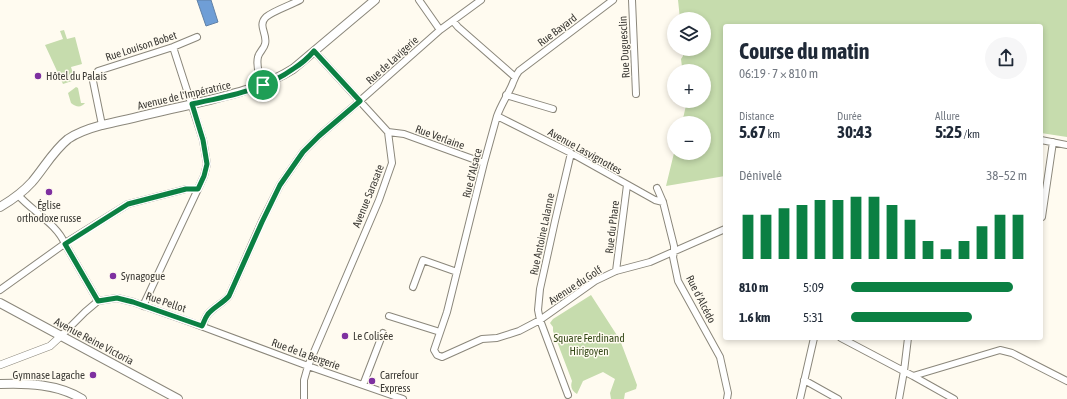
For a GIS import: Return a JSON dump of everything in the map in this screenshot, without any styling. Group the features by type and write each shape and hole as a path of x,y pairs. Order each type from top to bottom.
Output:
{"main road":[{"name":"Avenue de l'Impératrice","path":"0,207 18,195 32,181 56,150 69,138 102,124 219,98 263,85 283,76 375,0"},
{"name":"Avenue Reine Victoria","path":"0,303 62,335 178,399"},
{"path":"0,384 18,383 53,387 82,399"}],"street":[{"path":"263,85 258,57 265,44 266,38 262,25 264,19 272,13 300,0"},
{"path":"419,0 440,30"},
{"name":"Rue de Lavigerie","path":"202,326 209,313 226,301 229,296 280,185 303,152 319,136 440,30 481,0"},
{"name":"Rue Bayard","path":"515,77 519,71 613,0"},
{"name":"Rue Duguesclin","path":"632,0 636,94"},
{"path":"454,21 458,27 515,77"},
{"name":"Rue Louison Bobet","path":"102,124 93,81 94,76 98,71 173,47 197,37"},
{"path":"143,306 204,176 207,164 203,140 173,47"},
{"path":"314,51 388,132"},
{"name":"Rue d'Alsace","path":"438,355 434,350 447,312 497,116 515,77"},
{"path":"506,95 553,109"},
{"name":"Avenue Lasvignottes","path":"497,116 571,153 627,186 655,200 663,202"},
{"name":"Rue Verlaine","path":"388,132 404,134 484,163"},
{"name":"Avenue Sarasate","path":"304,399 304,380 308,366 379,200 392,163 388,132"},
{"path":"1043,140 1067,145"},
{"path":"1043,210 1053,142"},
{"name":"Rue Antoine Lalanne","path":"566,397 538,310 540,289 571,153"},
{"name":"Rue du Phare","path":"616,271 627,186"},
{"path":"657,188 663,202 674,246 674,252"},
{"path":"0,290 65,244 128,204 186,189 198,189"},
{"path":"0,365 50,346 98,301 62,237 52,224 18,195"},
{"name":"Avenue du Golf","path":"438,355 442,357 482,339 497,338 519,332 540,320 595,281 616,271 650,262 723,230"},
{"name":"Rue d'Alcédo","path":"674,252 673,257 678,280 720,357 728,393 727,399"},
{"path":"413,287 423,260 457,272"},
{"name":"Rue Pellot","path":"98,301 117,298 133,302 202,326"},
{"path":"389,316 440,332"},
{"name":"Rue de la Bergerie","path":"202,326 308,366 403,399"},
{"path":"363,385 383,333"},
{"path":"800,399 814,340"},
{"path":"845,340 954,399"},
{"path":"899,399 908,340"},
{"path":"913,376 1000,350 1012,353 1067,381"},
{"path":"804,380 838,399"},
{"path":"566,397 574,399"}],"green space":[{"path":"678,0 1067,0 1067,137 1043,133 1043,24 723,24 723,176 666,186 672,160 711,160 711,116 684,116 685,108 711,108 711,64 682,64 681,59 683,56 711,56 711,12 679,12"},
{"path":"64,30 67,39 75,37 82,64 71,67 75,80 63,84 45,45 63,39 60,31"},
{"path":"76,87 78,88 81,103 85,103 80,106 71,103 68,93"},
{"name":"Square Ferdinand Hirigoyen","path":"591,295 620,340 637,385 636,389 625,393 624,399 611,399 610,393 615,379 603,372 583,381 577,394 574,392 571,387 572,381 553,331 553,327 550,323 553,319"}],"water":[{"path":"197,0 211,0 218,22 206,26"}],"place":[{"name":"Hôtel du Palais","path":"38,76"},
{"name":"Église orthodoxe russe","path":"49,192"},
{"name":"Synagogue","path":"113,276"},
{"name":"Le Colisée","path":"345,336"},
{"name":"Gymnase Lagache","path":"93,375"},
{"name":"Carrefour Express","path":"372,381"}],"route":[{"path":"314,51 360,101 319,136 303,152 280,185 226,301 209,313 202,326 133,302 117,298 98,301 65,244 128,204 158,195 186,189 198,189 204,176 207,164 203,140 192,104 250,90 263,85 283,76 314,51"}]}
